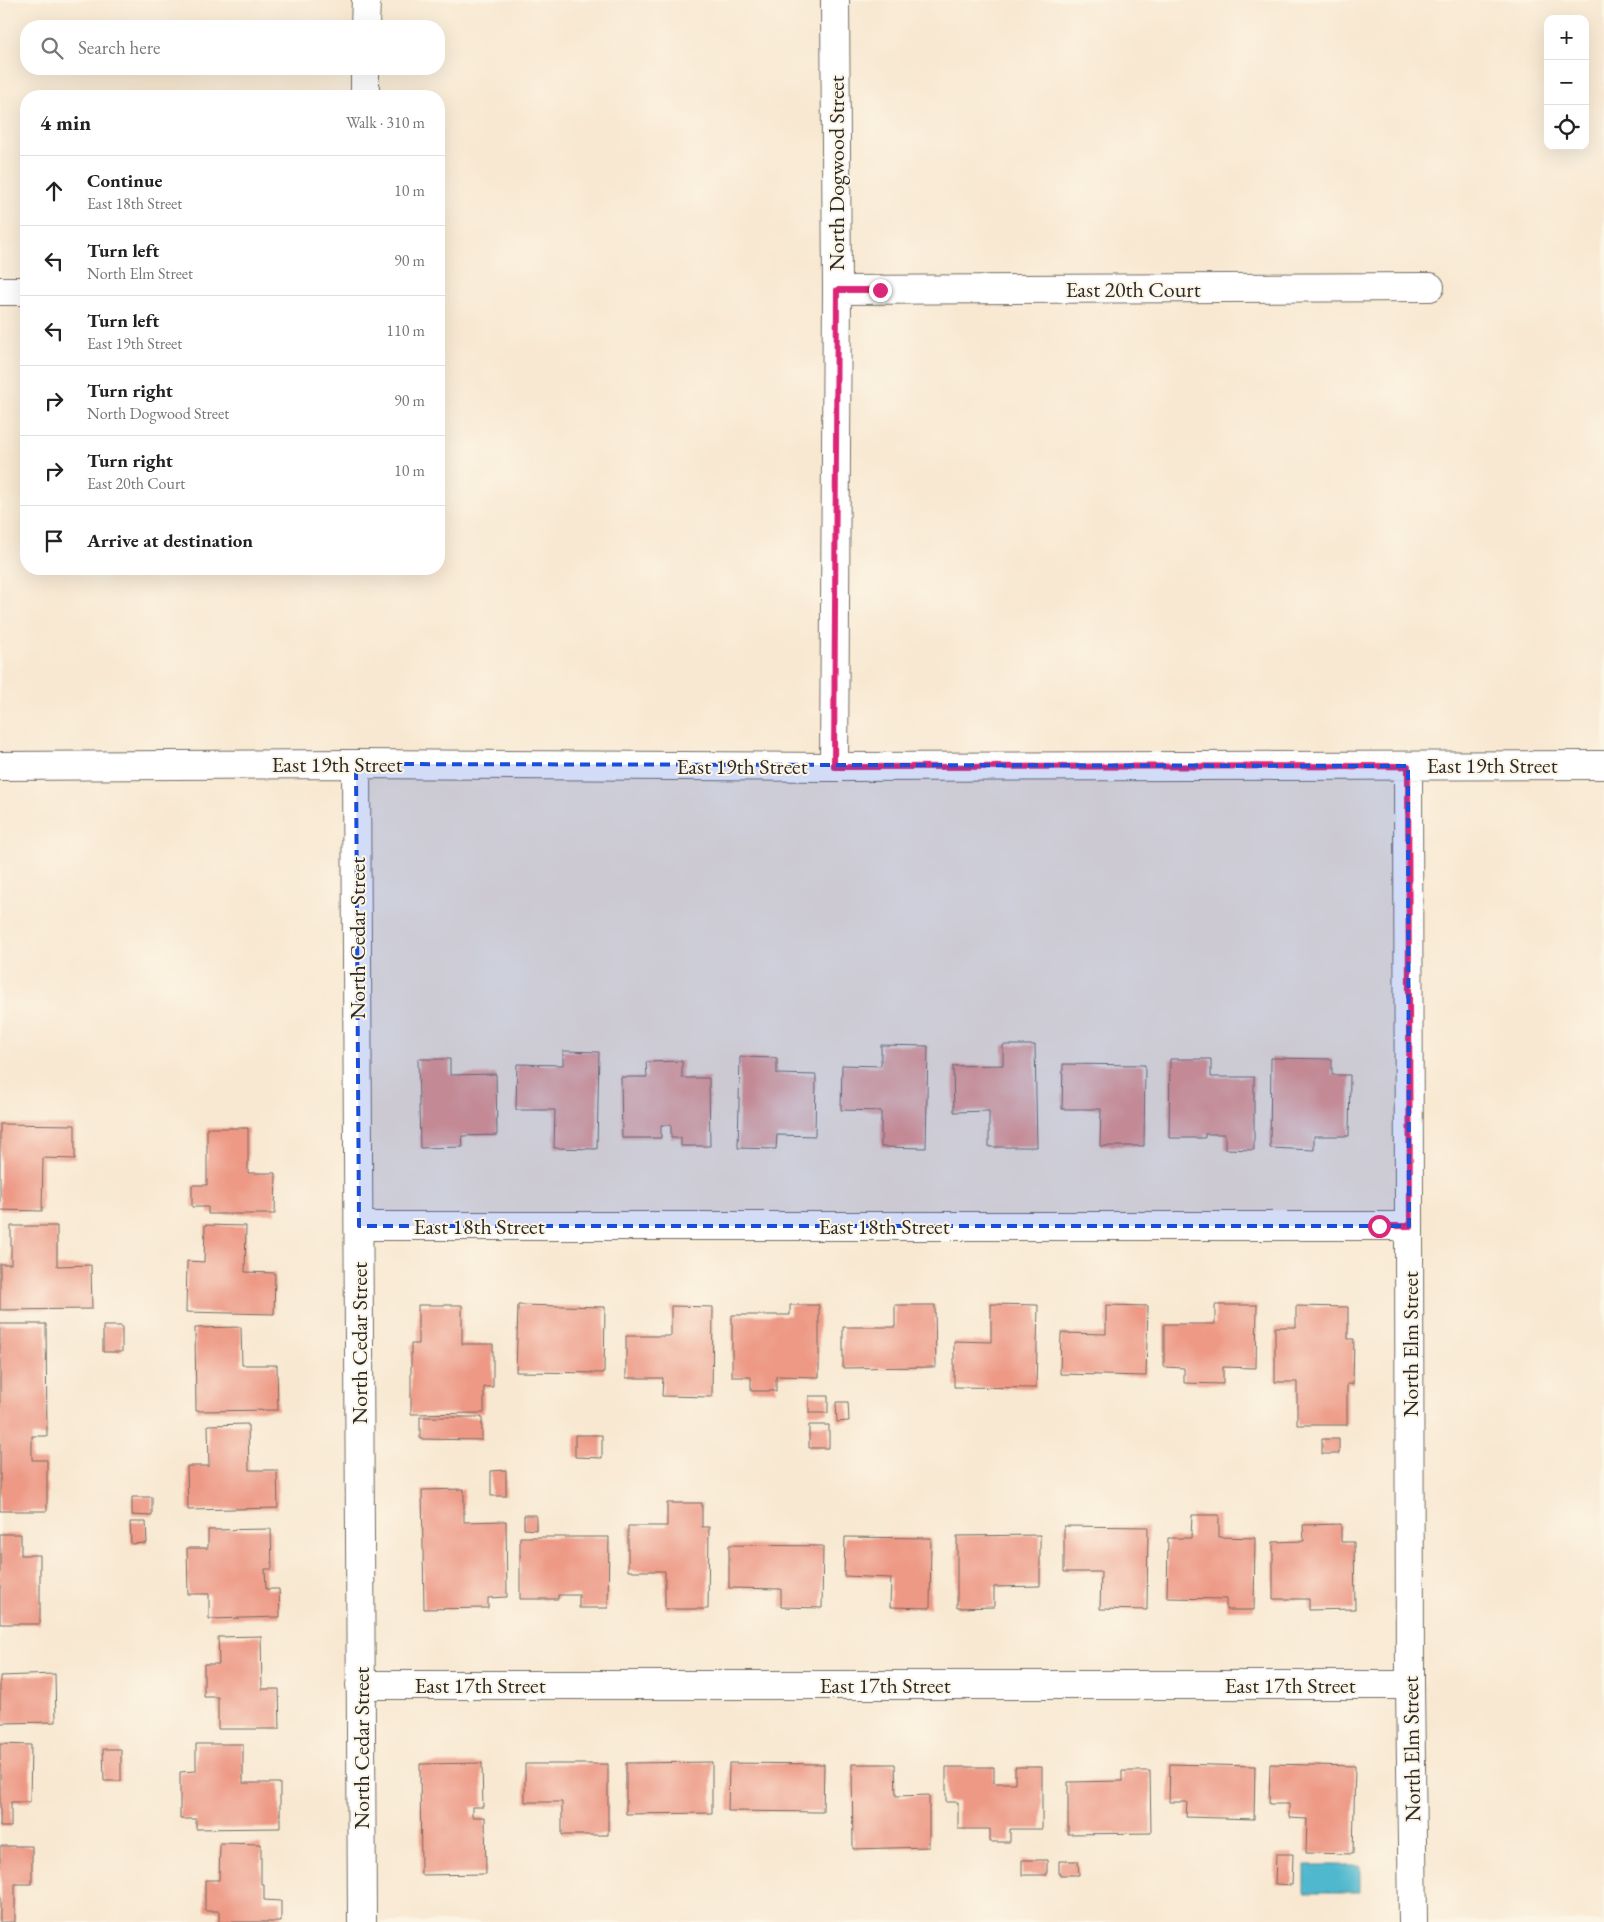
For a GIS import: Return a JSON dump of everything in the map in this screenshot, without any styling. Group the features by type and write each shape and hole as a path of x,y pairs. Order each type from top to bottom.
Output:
{"street":[{"path":"365,20 366,0"},
{"name":"North Dogwood Street","path":"834,767 837,290 835,0"},
{"path":"365,75 365,90"},
{"name":"East 20th Court","path":"837,290 1430,287"},
{"path":"0,291 20,291"},
{"name":"East 19th Street","path":"0,766 356,764 834,767 1604,765"},
{"name":"North Cedar Street","path":"356,764 362,1922"},
{"name":"North Elm Street","path":"1408,766 1410,1685 1413,1922"},
{"name":"East 18th Street","path":"359,1226 1410,1226"},
{"name":"East 17th Street","path":"360,1685 1410,1685"}],"highlighted area":[{"path":"356,764 1408,766 1409,1226 359,1226"}],"water":[{"path":"1305,1865 1360,1865 1360,1892 1305,1892"}],"building":[{"path":"881,1045 928,1046 926,1148 881,1147 881,1111 841,1110 842,1065 881,1066"},
{"path":"1003,1045 1035,1045 1037,1147 989,1147 989,1111 954,1112 953,1066 1003,1065"},
{"path":"563,1051 599,1052 597,1149 554,1148 555,1110 516,1110 517,1064 563,1065"},
{"path":"740,1057 777,1058 777,1074 816,1075 815,1136 777,1135 776,1149 738,1148"},
{"path":"1271,1058 1332,1059 1332,1075 1350,1075 1349,1136 1314,1136 1314,1150 1270,1148"},
{"path":"418,1059 450,1059 450,1075 496,1074 497,1135 462,1136 463,1147 420,1148"},
{"path":"1170,1059 1211,1059 1211,1077 1254,1077 1254,1150 1225,1149 1225,1134 1205,1134 1205,1138 1169,1138"},
{"path":"682,1061 682,1078 709,1078 710,1146 681,1146 681,1138 671,1138 671,1125 661,1125 661,1138 622,1138 621,1077 647,1077 646,1062"},
{"path":"1063,1064 1145,1065 1144,1146 1100,1146 1101,1109 1062,1109"},
{"path":"0,1124 75,1125 75,1159 43,1158 42,1211 0,1210"},
{"path":"207,1128 248,1128 248,1173 276,1173 275,1214 208,1214 208,1207 192,1207 192,1185 207,1185"},
{"path":"205,1225 246,1226 245,1272 275,1273 274,1314 186,1312 187,1261 204,1262"},
{"path":"11,1226 57,1226 57,1266 91,1265 92,1309 0,1310 0,1264 11,1264"},
{"path":"991,1304 1038,1305 1036,1388 954,1387 954,1341 991,1342"},
{"path":"418,1305 462,1305 462,1344 493,1344 493,1387 484,1387 484,1413 411,1414 411,1344 418,1344"},
{"path":"518,1305 605,1307 604,1373 516,1372"},
{"path":"790,1305 819,1305 819,1377 776,1376 776,1391 751,1391 751,1377 732,1377 732,1315 790,1315"},
{"path":"895,1305 935,1305 936,1367 843,1368 843,1327 895,1327"},
{"path":"1106,1305 1148,1306 1146,1376 1060,1374 1061,1333 1106,1334"},
{"path":"1215,1305 1257,1305 1256,1368 1223,1367 1223,1384 1184,1383 1184,1368 1164,1367 1164,1324 1215,1324"},
{"path":"671,1306 713,1307 712,1397 662,1396 663,1378 626,1378 626,1336 671,1336"},
{"path":"1296,1306 1348,1307 1348,1339 1354,1339 1353,1384 1347,1384 1347,1425 1297,1425 1297,1382 1275,1382 1275,1327 1296,1327"},
{"path":"0,1324 46,1324 47,1436 32,1436 32,1460 47,1460 47,1511 0,1511"},
{"path":"103,1326 122,1326 122,1352 103,1352"},
{"path":"241,1327 242,1365 277,1365 278,1410 196,1411 195,1328"},
{"path":"809,1396 828,1396 828,1413 809,1413"},
{"path":"836,1402 848,1402 849,1421 837,1422"},
{"path":"420,1417 482,1417 482,1440 420,1439"},
{"path":"248,1424 249,1470 277,1470 278,1508 188,1510 187,1466 209,1466 208,1425"},
{"path":"809,1425 829,1425 829,1448 809,1448"},
{"path":"575,1435 602,1435 602,1458 575,1457"},
{"path":"1322,1439 1339,1439 1339,1454 1322,1454"},
{"path":"506,1470 506,1496 491,1496 491,1471"},
{"path":"464,1489 464,1522 506,1521 507,1597 488,1598 488,1608 424,1609 422,1490"},
{"path":"132,1497 152,1497 152,1516 132,1515"},
{"path":"667,1503 702,1503 702,1527 709,1527 708,1609 665,1609 665,1571 628,1571 628,1526 667,1526"},
{"path":"524,1515 536,1515 536,1530 524,1529"},
{"path":"1192,1515 1219,1515 1219,1537 1255,1538 1254,1610 1226,1610 1226,1599 1167,1598 1168,1538 1191,1538"},
{"path":"130,1522 146,1522 147,1543 131,1544"},
{"path":"1341,1524 1341,1542 1354,1542 1355,1609 1309,1610 1309,1599 1273,1599 1273,1542 1304,1541 1303,1525"},
{"path":"1064,1526 1148,1527 1147,1610 1100,1609 1101,1572 1064,1572"},
{"path":"271,1529 272,1569 265,1569 266,1589 279,1589 280,1617 209,1619 209,1594 188,1594 187,1548 208,1548 208,1530"},
{"path":"0,1534 21,1534 21,1555 40,1555 40,1624 0,1624"},
{"path":"1040,1535 1040,1586 994,1587 994,1607 957,1608 957,1536"},
{"path":"520,1537 609,1537 608,1608 579,1608 579,1595 558,1595 558,1599 520,1599"},
{"path":"845,1537 931,1538 930,1608 890,1607 891,1578 844,1576"},
{"path":"729,1545 823,1546 822,1608 781,1607 781,1589 729,1588"},
{"path":"261,1636 262,1689 279,1689 280,1729 218,1729 218,1697 204,1697 204,1664 219,1664 218,1637"},
{"path":"55,1674 56,1722 0,1723 0,1676"},
{"path":"0,1744 31,1745 30,1802 11,1802 11,1827 0,1827"},
{"path":"196,1744 243,1744 243,1783 280,1783 280,1828 196,1829 196,1819 180,1819 180,1772 196,1771"},
{"path":"103,1749 121,1749 121,1781 104,1781"},
{"path":"712,1762 712,1813 626,1814 626,1763"},
{"path":"482,1763 483,1807 472,1807 472,1817 485,1817 486,1874 421,1875 420,1764"},
{"path":"729,1763 824,1764 823,1812 728,1811"},
{"path":"525,1764 608,1764 608,1835 562,1835 562,1802 525,1802"},
{"path":"852,1764 895,1764 896,1796 929,1795 929,1847 853,1849"},
{"path":"1170,1764 1255,1766 1254,1819 1186,1817 1187,1802 1169,1802"},
{"path":"1270,1764 1355,1766 1353,1854 1306,1853 1307,1819 1289,1818 1289,1804 1269,1804"},
{"path":"946,1767 994,1767 994,1783 1015,1783 1015,1767 1042,1767 1042,1829 1010,1829 1010,1842 990,1842 990,1829 958,1829 958,1802 946,1802"},
{"path":"1122,1771 1150,1771 1151,1833 1068,1834 1068,1782 1122,1781"},
{"path":"220,1843 261,1844 261,1884 264,1884 264,1900 281,1901 281,1922 219,1922 219,1911 205,1911 205,1880 219,1880"},
{"path":"0,1846 32,1846 32,1884 15,1884 15,1922 0,1922"},
{"path":"1276,1854 1293,1854 1292,1885 1275,1884"},
{"path":"1022,1860 1047,1860 1047,1875 1022,1875"},
{"path":"1059,1861 1078,1861 1079,1875 1059,1875"}],"route":[{"path":"880,290 837,290 834,767 1408,766 1410,1226 1379,1226"}]}
